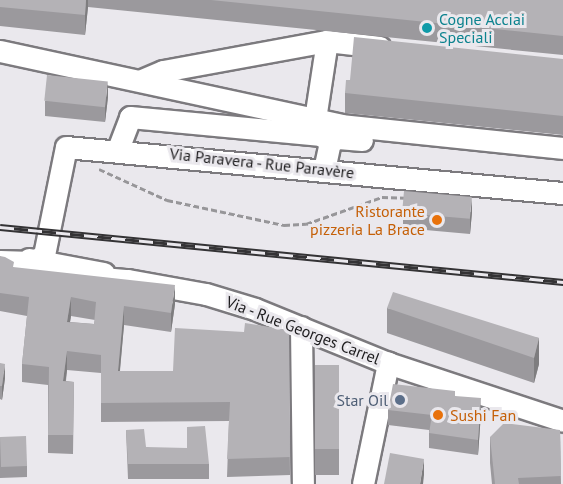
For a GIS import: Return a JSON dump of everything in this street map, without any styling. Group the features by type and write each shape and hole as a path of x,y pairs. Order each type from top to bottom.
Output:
{"street":[{"path":"142,80 163,71 327,41 398,48"},
{"path":"315,119 327,41"},
{"path":"0,51 315,119 563,148"},
{"path":"118,149 130,117 321,135 330,142"},
{"path":"330,142 338,138 563,160"},
{"path":"324,170 330,142"},
{"name":"Via Paravera - Rue Paravère","path":"40,255 66,147 118,149 563,193"},
{"path":"0,255 40,255 70,267 128,280"},
{"path":"0,261 40,255"},
{"name":"Via - Rue Georges Carrel","path":"0,266 128,280 206,294 301,327 388,363 563,421"},
{"path":"301,327 303,484"},
{"path":"363,484 388,363"}],"path":[{"path":"98,168 167,200 284,225 306,224 382,197 414,198"}],"building":[{"path":"0,0 86,0 85,15 0,7"},
{"path":"211,0 563,0 563,36"},
{"path":"354,37 563,59 563,116 345,93 346,80 350,80"},
{"path":"47,75 108,81 105,107 44,101"},
{"path":"404,191 472,197 470,219 402,213"},
{"path":"0,256 14,262 13,267 175,285 171,313 124,306 118,371 173,371 175,328 244,332 245,323 289,330 290,457 227,459 230,402 101,403 101,355 67,351 63,381 74,382 73,435 48,435 49,367 22,364 29,297 0,293","holes":["71,297 96,302 94,324 67,322"]},
{"path":"393,292 539,338 534,358 387,308"},
{"path":"0,363 5,364 2,386 0,386"},
{"path":"315,365 339,365 339,449 315,449"},
{"path":"393,384 455,391 455,396 481,398 478,440 429,433 432,415 388,410"},
{"path":"504,423 560,430 561,476 518,478 519,484 495,484 490,437"},
{"path":"205,426 209,464 128,464 126,430 144,429 146,447 187,448 187,427"},
{"path":"26,436 27,466 1,467 0,437"},
{"path":"390,453 424,459 420,484 384,484"}],"railway":[{"path":"0,227 563,282"}],"place":[{"name":"Cogne Acciai Speciali","path":"427,28"},
{"name":"Ristorante pizzeria La Brace","path":"437,220"},
{"name":"Star Oil","path":"400,400"},
{"name":"Sushi Fan","path":"438,415"}]}
